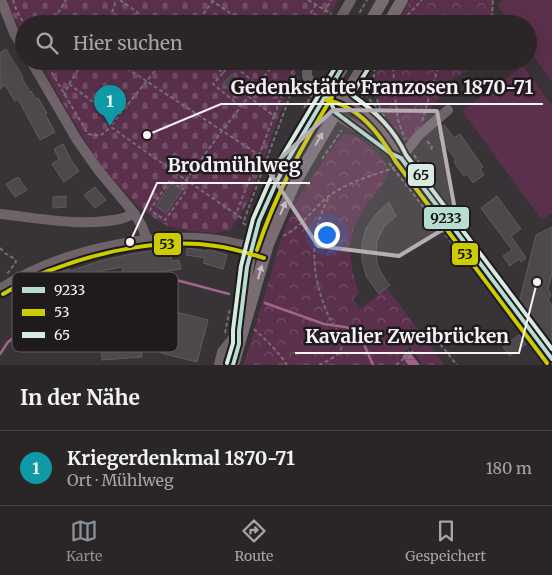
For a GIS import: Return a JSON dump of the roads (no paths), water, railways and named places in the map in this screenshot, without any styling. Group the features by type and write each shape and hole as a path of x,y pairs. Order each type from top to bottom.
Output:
{"main road":[{"path":"374,15 383,0"},
{"path":"393,15 402,0"},
{"path":"239,338 247,267 259,221 289,158 341,70"},
{"path":"233,365 239,338 271,236 294,184 360,70"}],"street":[{"path":"1,0 15,35"},
{"path":"342,15 350,0"},
{"path":"36,70 77,140 99,171 134,213 142,226 147,240"},
{"path":"308,70 310,81 327,94 344,97 381,126 401,158 551,356"},
{"path":"327,94 335,112 390,153 401,158"},
{"path":"401,158 419,135 448,110"},
{"path":"0,214 90,222 122,219 134,213"},
{"path":"31,272 72,256 147,240 212,239 266,252"},
{"path":"0,289 12,281"},
{"path":"219,365 222,352 239,338"}],"waterway":[{"path":"178,281 229,294"},
{"path":"265,303 324,324 353,329 359,333 373,365"},
{"path":"0,354 12,339"}],"place":[{"name":"Kriegerdenkmal 1870-71","path":"110,126"},
{"name":"Gedenkstätte Franzosen 1870-71","path":"147,135"},
{"name":"Brodmühlweg","path":"130,242"},
{"name":"Kavalier Zweibrücken","path":"537,282"}]}
